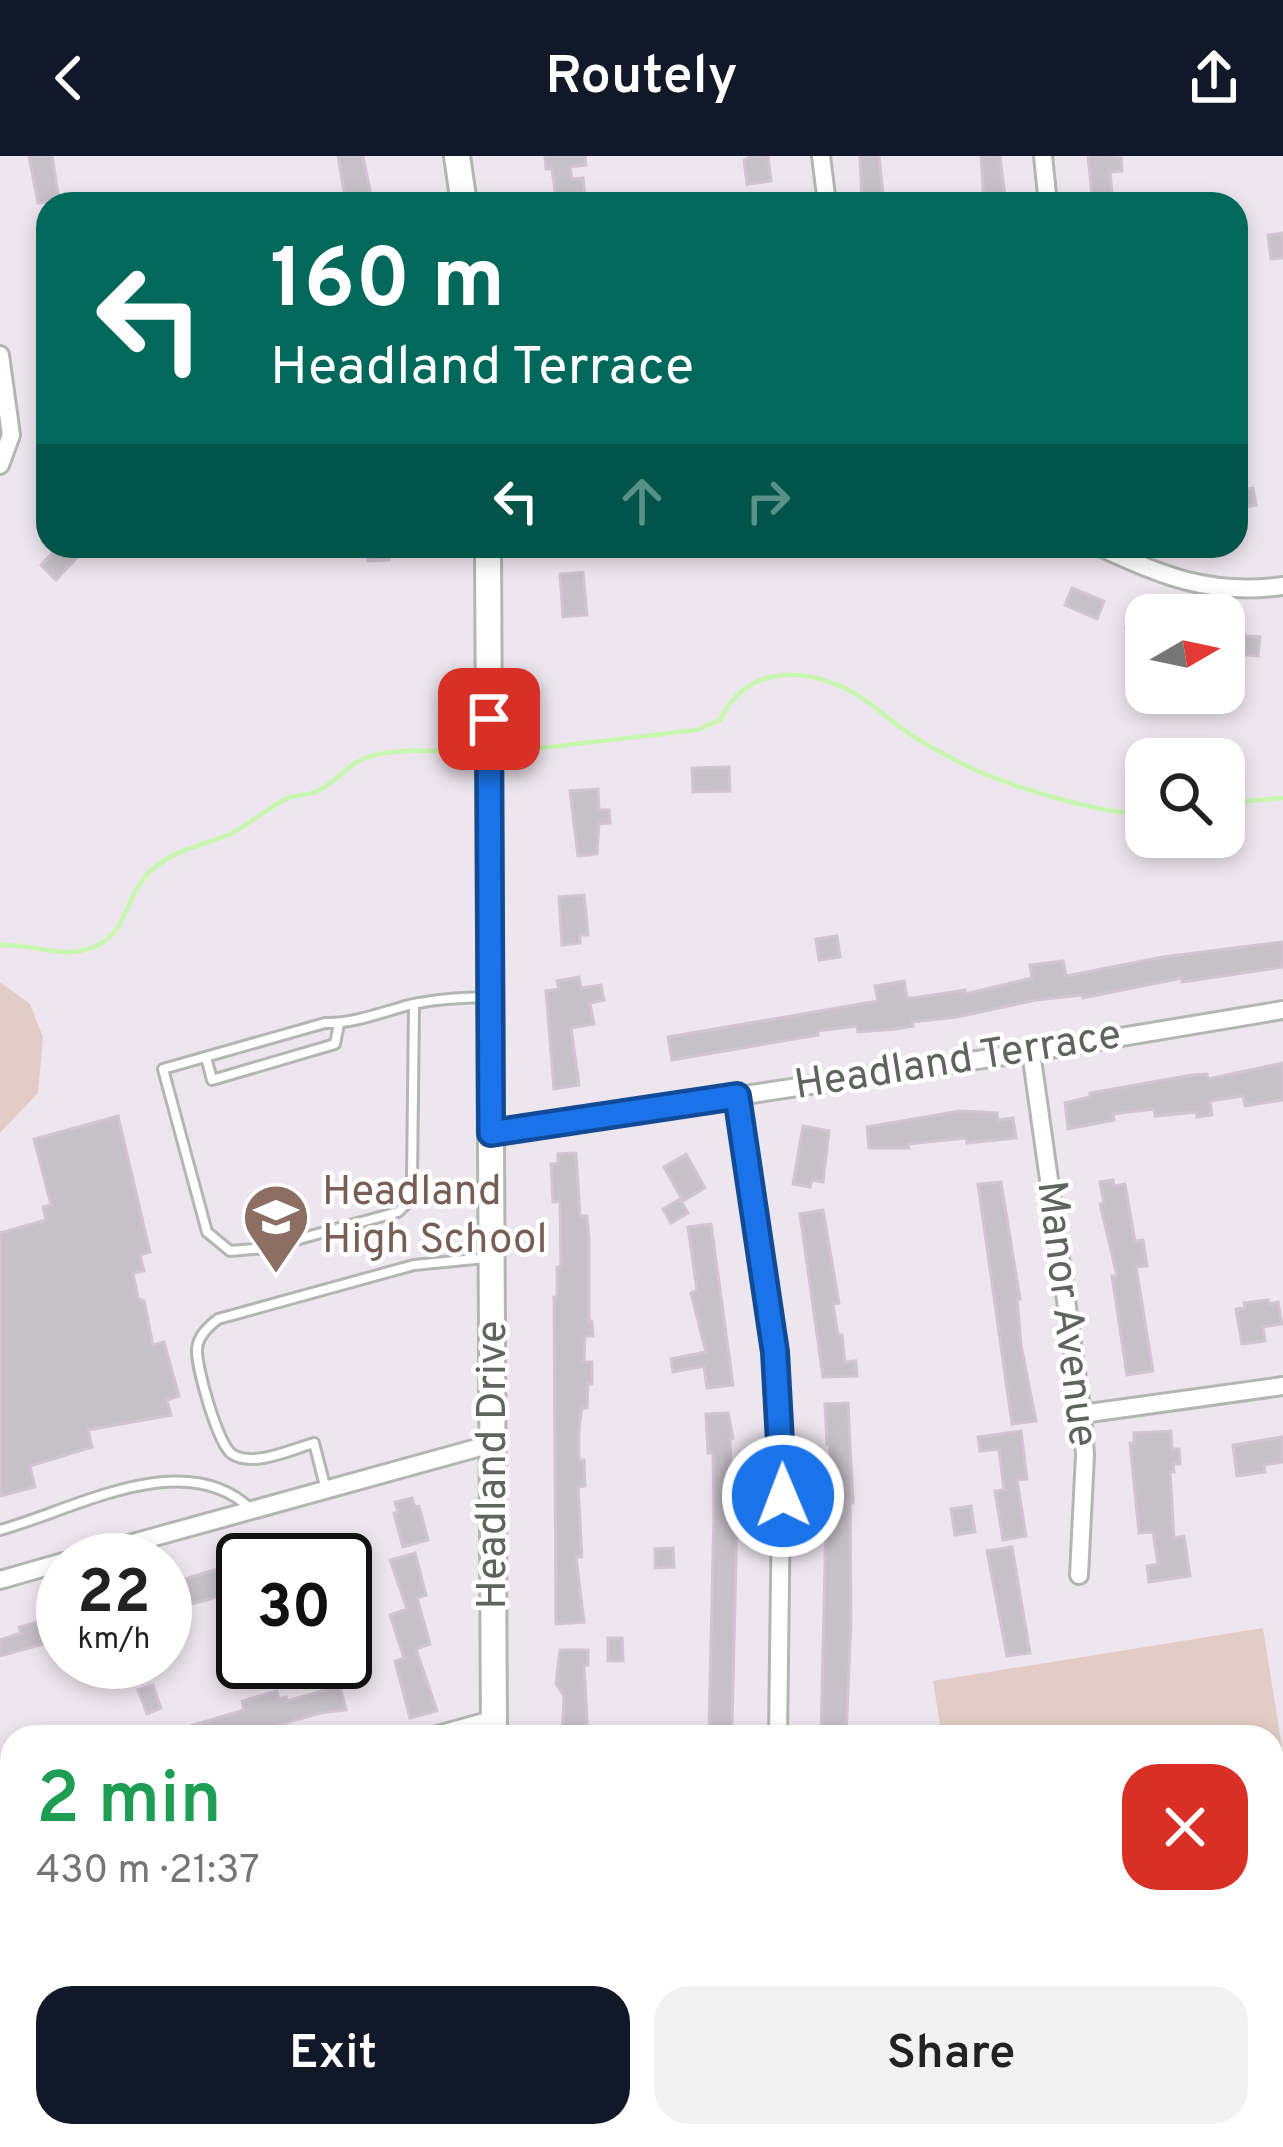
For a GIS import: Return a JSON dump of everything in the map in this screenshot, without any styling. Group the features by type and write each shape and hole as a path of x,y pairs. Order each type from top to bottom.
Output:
{"main road":[{"path":"457,156 462,192"},
{"name":"Headland Drive","path":"488,558 495,1725"}],"street":[{"path":"821,156 826,192"},
{"path":"1043,156 1047,192"},
{"path":"0,355 11,435 0,464"},
{"path":"1122,558 1158,575 1216,588 1283,586"},
{"name":"Headland Terrace","path":"491,1133 1283,1010"},
{"name":"Manor Avenue","path":"1030,1052 1082,1414 1085,1455 1079,1575"},
{"path":"737,1096 782,1424 778,1725"},
{"path":"1082,1414 1283,1386"},
{"path":"169,1533 495,1442"},
{"path":"0,1580 36,1570"}],"lane":[{"path":"414,1004 412,1182 406,1204 398,1212 266,1248 230,1251 207,1232 163,1069 325,1023 339,1024 414,1004 490,997"},
{"path":"206,1057 212,1080 335,1044 339,1024"},
{"path":"326,1490 314,1443 247,1460 232,1454 221,1442 197,1347 207,1328 218,1319 414,1265 493,1257"},
{"path":"0,1530 133,1485 206,1483 237,1495 252,1510"}],"shaded area":[{"path":"0,982 30,1004 43,1037 38,1093 0,1133"},
{"path":"1263,1628 1278,1725 940,1725 933,1681"}],"building":[{"path":"29,156 52,156 58,192 36,193"},
{"path":"338,156 363,156 370,192 344,192"},
{"path":"545,156 585,156 586,165 570,167 572,179 583,178 585,192 555,192 552,169 546,169"},
{"path":"768,156 771,181 747,184 744,160"},
{"path":"860,156 879,156 883,192 862,192"},
{"path":"981,156 1000,156 1004,192 983,192"},
{"path":"1088,156 1121,158 1122,171 1110,172 1112,192 1092,192"},
{"path":"1283,233 1283,258 1271,259 1268,235"},
{"path":"1253,488 1256,505 1248,506 1248,489"},
{"path":"48,558 77,558 56,580 41,565"},
{"path":"583,572 587,615 563,617 560,574"},
{"path":"1072,588 1104,601 1097,619 1065,605"},
{"path":"1245,636 1260,637 1258,656 1245,655"},
{"path":"729,767 730,791 693,792 692,768"},
{"path":"598,789 599,810 609,810 610,823 599,824 597,854 578,856 570,791"},
{"path":"584,895 588,935 580,935 580,943 562,945 559,897"},
{"path":"837,936 840,957 819,960 816,939"},
{"path":"1283,942 1283,967 1182,982 1182,978 1083,998 1036,1000 912,1022 913,1026 896,1029 858,1032 857,1026 817,1031 818,1035 672,1060 668,1037 878,1001 875,986 904,981 907,998 965,990 965,994 1032,978 1030,965 1063,961 1066,976 1163,957"},
{"path":"579,977 581,988 601,985 604,1000 590,1003 594,1024 571,1028 579,1085 554,1089 546,991 559,989 557,981"},
{"path":"1283,1063 1283,1100 1245,1106 1243,1096 1210,1101 1212,1115 1155,1116 1154,1109 1113,1114 1114,1120 1068,1129 1065,1103 1090,1097 1090,1093 1192,1075 1207,1074 1208,1079"},
{"path":"960,1111 997,1113 998,1120 1013,1118 1016,1138 869,1148 867,1127"},
{"path":"118,1116 150,1252 140,1255 144,1271 133,1273 138,1298 144,1301 153,1345 164,1342 179,1396 167,1400 171,1415 88,1430 92,1447 30,1466 35,1487 0,1496 0,1233 46,1220 43,1207 51,1205 34,1139"},
{"path":"803,1126 829,1131 823,1182 812,1180 810,1187 793,1184"},
{"path":"576,1153 580,1216 587,1216 593,1336 585,1336 584,1362 592,1362 592,1384 588,1384 587,1408 582,1408 579,1427 585,1486 578,1487 582,1557 576,1557 584,1622 556,1624 554,1297 557,1267 561,1267 560,1202 553,1202 551,1164 558,1164 558,1154"},
{"path":"686,1154 705,1188 683,1201 664,1167"},
{"path":"1113,1180 1114,1186 1125,1184 1135,1241 1143,1240 1147,1266 1136,1267 1153,1371 1127,1375 1112,1276 1117,1276 1100,1204 1104,1203 1100,1182"},
{"path":"1001,1182 1020,1299 1021,1345 1036,1421 1012,1424 978,1184"},
{"path":"680,1199 688,1213 671,1223 663,1209"},
{"path":"823,1210 839,1303 833,1304 838,1335 842,1335 845,1362 856,1361 857,1376 823,1377 800,1214"},
{"path":"711,1224 733,1385 707,1388 704,1366 673,1372 671,1359 706,1352 691,1293 697,1290 688,1227"},
{"path":"1268,1300 1269,1304 1278,1302 1282,1324 1263,1327 1265,1341 1242,1344 1236,1309 1245,1308 1244,1303"},
{"path":"848,1403 853,1503 847,1725 821,1725 826,1522 830,1522 825,1404"},
{"path":"728,1413 733,1438 731,1474 738,1474 732,1725 709,1725 714,1512 713,1453 708,1453 706,1414"},
{"path":"1021,1431 1027,1479 1017,1480 1026,1536 1003,1540 995,1491 1004,1490 999,1449 980,1451 978,1437"},
{"path":"1171,1431 1172,1449 1179,1449 1180,1464 1173,1464 1174,1472 1170,1472 1174,1538 1184,1536 1190,1576 1149,1582 1147,1566 1158,1564 1153,1532 1139,1533 1130,1443 1134,1443 1134,1433"},
{"path":"1282,1437 1283,1462 1264,1465 1265,1472 1237,1476 1233,1445"},
{"path":"412,1498 415,1507 419,1506 428,1540 403,1547 395,1502"},
{"path":"971,1506 975,1532 955,1535 951,1509"},
{"path":"1012,1547 1030,1653 1007,1656 987,1551"},
{"path":"673,1548 674,1567 655,1568 655,1549"},
{"path":"415,1553 426,1595 417,1598 430,1644 416,1649 437,1711 410,1718 395,1661 404,1658 390,1615 407,1609 390,1560"},
{"path":"216,1569 216,1597 192,1604 192,1577"},
{"path":"36,1622 36,1646 0,1656 0,1640 21,1633 19,1627"},
{"path":"608,1638 622,1638 623,1661 608,1661"},
{"path":"560,1650 588,1650 588,1665 584,1665 587,1725 563,1725 564,1696 556,1684"},
{"path":"154,1689 161,1708 147,1714 138,1690"},
{"path":"341,1689 346,1710 278,1725 193,1725 244,1710 242,1701 277,1691 279,1699 286,1697 287,1701"}],"waterway":[{"path":"498,753 697,730 720,720 743,690 758,681 809,676 854,693 920,740 987,775 1032,791 1125,813"},
{"path":"0,945 61,952 98,945 116,930 138,887 155,867 230,834 288,798 318,791 363,759 411,751 480,753"},
{"path":"1245,801 1283,798"}],"place":[{"name":"Headland High School","path":"276,1276"}],"route":[{"path":"489,719 491,1133 737,1096 775,1352 783,1496"}]}
